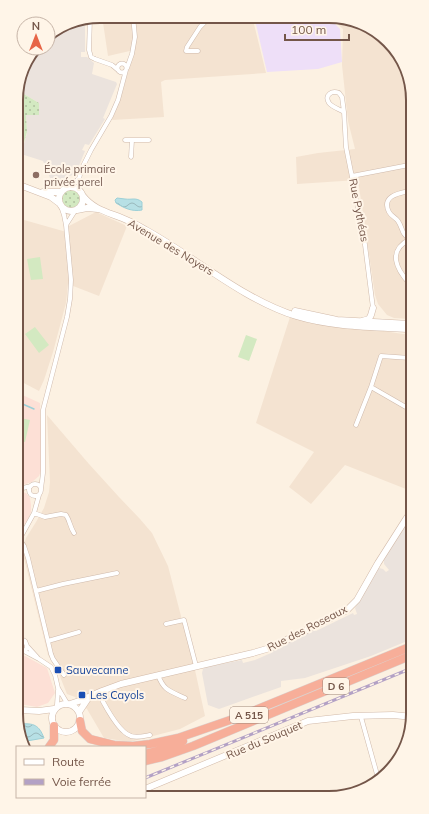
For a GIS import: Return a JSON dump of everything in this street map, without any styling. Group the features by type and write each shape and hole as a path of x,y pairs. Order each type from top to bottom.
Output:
{"highway":[{"name":"D 6","path":"352,671 406,648"},
{"name":"D 6","path":"260,718 406,657"},
{"path":"80,716 82,731 90,739 114,745 133,746 150,744 178,738 236,718 352,671"},
{"name":"A 515","path":"146,754 187,740 262,710 352,671"},
{"path":"146,765 167,759 218,740 260,718"},
{"name":"A 515","path":"146,761 162,757 193,746 260,718"},
{"path":"50,746 54,740 54,726"}],"street":[{"path":"72,186 78,179 90,150 111,116 118,100 132,54 135,37 134,23"},
{"path":"198,51 186,51 187,47 204,23"},
{"path":"90,24 89,54 95,59 112,65 119,71 122,72 127,69"},
{"path":"123,82 118,67 130,57"},
{"path":"112,65 121,64 127,66 127,69"},
{"name":"Rue Pythéas","path":"344,112 329,104 328,96 330,93 340,90 342,97 344,112 346,147 365,244 373,308"},
{"path":"125,140 149,140"},
{"path":"131,157 132,140"},
{"path":"352,176 406,166"},
{"path":"66,225 75,210 81,206 83,200 83,196 79,189 78,179"},
{"path":"23,186 51,197 67,211 75,210"},
{"path":"23,532 34,511 41,491 43,473 43,410 67,317 70,299 66,225 60,205 59,195 66,187 72,186 79,189"},
{"path":"36,191 61,192"},
{"path":"406,192 390,197 388,201 389,212 397,219 406,236"},
{"name":"Avenue des Noyers","path":"83,196 87,202 99,210"},
{"name":"Avenue des Noyers","path":"75,210 87,208 99,210 136,224 241,290 278,306 297,312 359,324 406,329"},
{"path":"406,242 399,247 396,261 402,276 406,280"},
{"path":"373,308 376,316 384,323"},
{"path":"359,324 369,319 373,308"},
{"path":"373,322 376,316"},
{"name":"Avenue des Noyers","path":"359,324 373,322 406,324"},
{"path":"356,425 381,356 406,358"},
{"path":"370,387 406,407"},
{"path":"23,488 37,482 43,473"},
{"path":"32,485 38,485 41,489"},
{"path":"32,485 29,488 34,511"},
{"path":"23,490 36,496 39,495"},
{"path":"34,511 45,517 61,514 66,515 74,533"},
{"name":"Rue des Roseaux","path":"68,703 79,701 98,692 121,684 270,648 347,610 357,600 378,563 406,521"},
{"path":"23,545 53,659 64,676"},
{"path":"36,591 117,573"},
{"path":"166,624 184,620 196,666"},
{"path":"48,641 79,632"},
{"path":"23,641 25,641 27,646 39,659"},
{"path":"23,651 26,650 27,646"},
{"path":"23,652 49,665 55,675 58,688 56,707 51,718 54,726 58,730 66,732 75,729 89,697"},
{"path":"158,675 166,689 185,698"},
{"path":"58,688 68,703 77,708 80,716"},
{"path":"98,692 118,726 126,734 132,736 150,735"},
{"path":"23,710 39,711 56,707 62,703 68,703"},
{"path":"39,711 51,718"},
{"name":"Rue du Souquet","path":"146,789 308,721 352,716 406,716"},
{"path":"361,717 377,774"}],"shaded area":[{"path":"103,23 254,23 266,73 165,80 161,82 164,117 112,120 122,94 134,50 108,56"},
{"path":"256,23 329,23 335,24 340,29 342,62 318,69 267,72"},
{"path":"85,24 85,52 81,52 81,57 87,57 94,63 92,74 116,82 117,84 103,118 105,119 89,145 85,144 82,150 85,151 76,173 53,185 43,161 23,155 23,147 27,133 26,115 39,103 24,94 27,75 36,57 56,56 56,37 61,33"},
{"path":"337,24 354,27 380,42 393,57 402,75 406,100 406,319 394,318 387,315 378,304 375,295 358,180 297,184 296,157 355,149 348,121 342,65 343,29"},
{"path":"96,212 127,226 99,296 68,284 66,303 53,352 39,391 23,383 23,220 63,231 69,226"},
{"path":"290,317 406,334 406,489 345,465 311,504 289,487 314,452 256,423"},
{"path":"23,395 40,403 42,468 39,476 32,482 23,485"},
{"path":"47,415 152,533 168,566 195,670 205,716 180,729 130,742 104,738 87,709 75,697 67,694 57,669 48,655 23,554 23,547 26,538 44,508 49,492 50,482"},
{"path":"23,492 26,493 30,498 31,512 23,526"},
{"path":"406,524 406,641 371,656 305,678 281,681 281,687 219,709 208,705 202,673 203,669 206,667 242,660 243,663 255,660 315,630 316,631 353,613 354,615 357,614 355,608 377,570 379,568 386,572 389,570 384,564 384,558"},
{"path":"23,656 25,656 47,668 55,693 48,703 37,707 23,705"}],"green space":[{"path":"24,94 39,103 39,115 26,115 27,132 23,146"},
{"path":"71,190 77,193 80,199 77,205 71,208 65,205 62,199 65,193"},
{"path":"40,257 43,279 31,280 27,259"},
{"path":"35,327 49,345 39,353 25,334"},
{"path":"246,335 257,339 249,361 238,357"},
{"path":"23,419 30,420 25,442 23,441"}],"water":[{"path":"117,198 140,200 142,202 142,210 128,209 116,203 115,200"},
{"path":"24,724 29,724 38,728 44,738 28,741"}],"waterway":[{"path":"23,404 34,409"}],"railway":[{"path":"146,778 406,670"}],"place":[{"name":"École primaire privée perel","path":"36,175"},
{"name":"Sauvecanne","path":"58,670"},
{"name":"Les Cayols","path":"82,695"}]}
